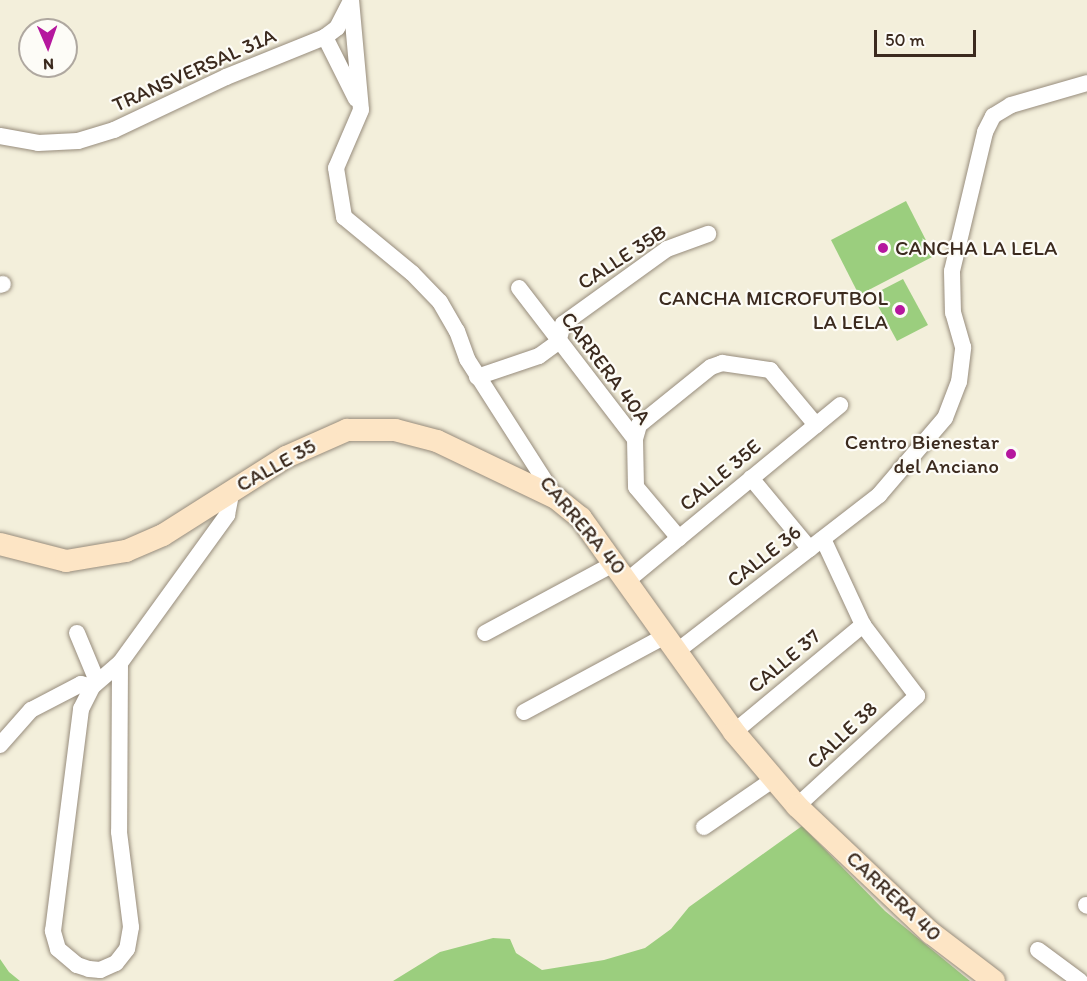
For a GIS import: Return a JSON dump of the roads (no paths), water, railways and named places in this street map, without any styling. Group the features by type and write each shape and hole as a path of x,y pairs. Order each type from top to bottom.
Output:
{"main road":[{"name":"CALLE 35","path":"0,544 66,561 126,551 163,535 232,490 322,439 347,430 370,428 437,441 556,498"},
{"name":"CARRERA 40","path":"556,498 581,518 622,571 670,644 734,732 797,806 932,933 994,981"}],"street":[{"path":"351,1 336,28 325,38 361,110"},
{"name":"CARRERA 40","path":"351,1 361,110 336,168 344,216 412,273 440,302 477,377 556,498"},
{"name":"TRANSVERSAL 31A","path":"0,136 38,143 78,141 114,130 226,77 325,38"},
{"name":"CALLE 36","path":"670,644 816,544 879,495 945,418 959,382 963,346 953,313 952,271 993,116 1011,105 1087,83"},
{"name":"CALLE 35B","path":"477,377 539,356 558,342 563,324 658,256 708,234"},
{"name":"CARRERA 40A","path":"519,288 558,342 635,439 636,486 679,538"},
{"path":"635,439 639,425 711,367 722,363 770,370 816,425"},
{"name":"CALLE 35E","path":"485,633 622,571 679,538 840,405"},
{"path":"751,478 816,544 863,625"},
{"path":"120,663 119,832 131,927 127,949 116,963 100,970 77,965 58,949 54,931 81,709 94,684 120,663 227,515 232,490"},
{"name":"CALLE 38","path":"797,806 917,696 863,625"},
{"name":"CALLE 37","path":"734,732 863,625"},
{"path":"76,633 94,684"},
{"path":"524,712 670,644"},
{"path":"0,745 31,710 81,684 94,684"},
{"path":"704,827 774,779"},
{"path":"1038,950 1080,981"}],"place":[{"name":"CANCHA LA LELA","path":"883,248"},
{"name":"CANCHA MICROFUTBOL LA LELA","path":"900,310"},
{"name":"Centro Bienestar del Anciano","path":"1011,454"}]}
